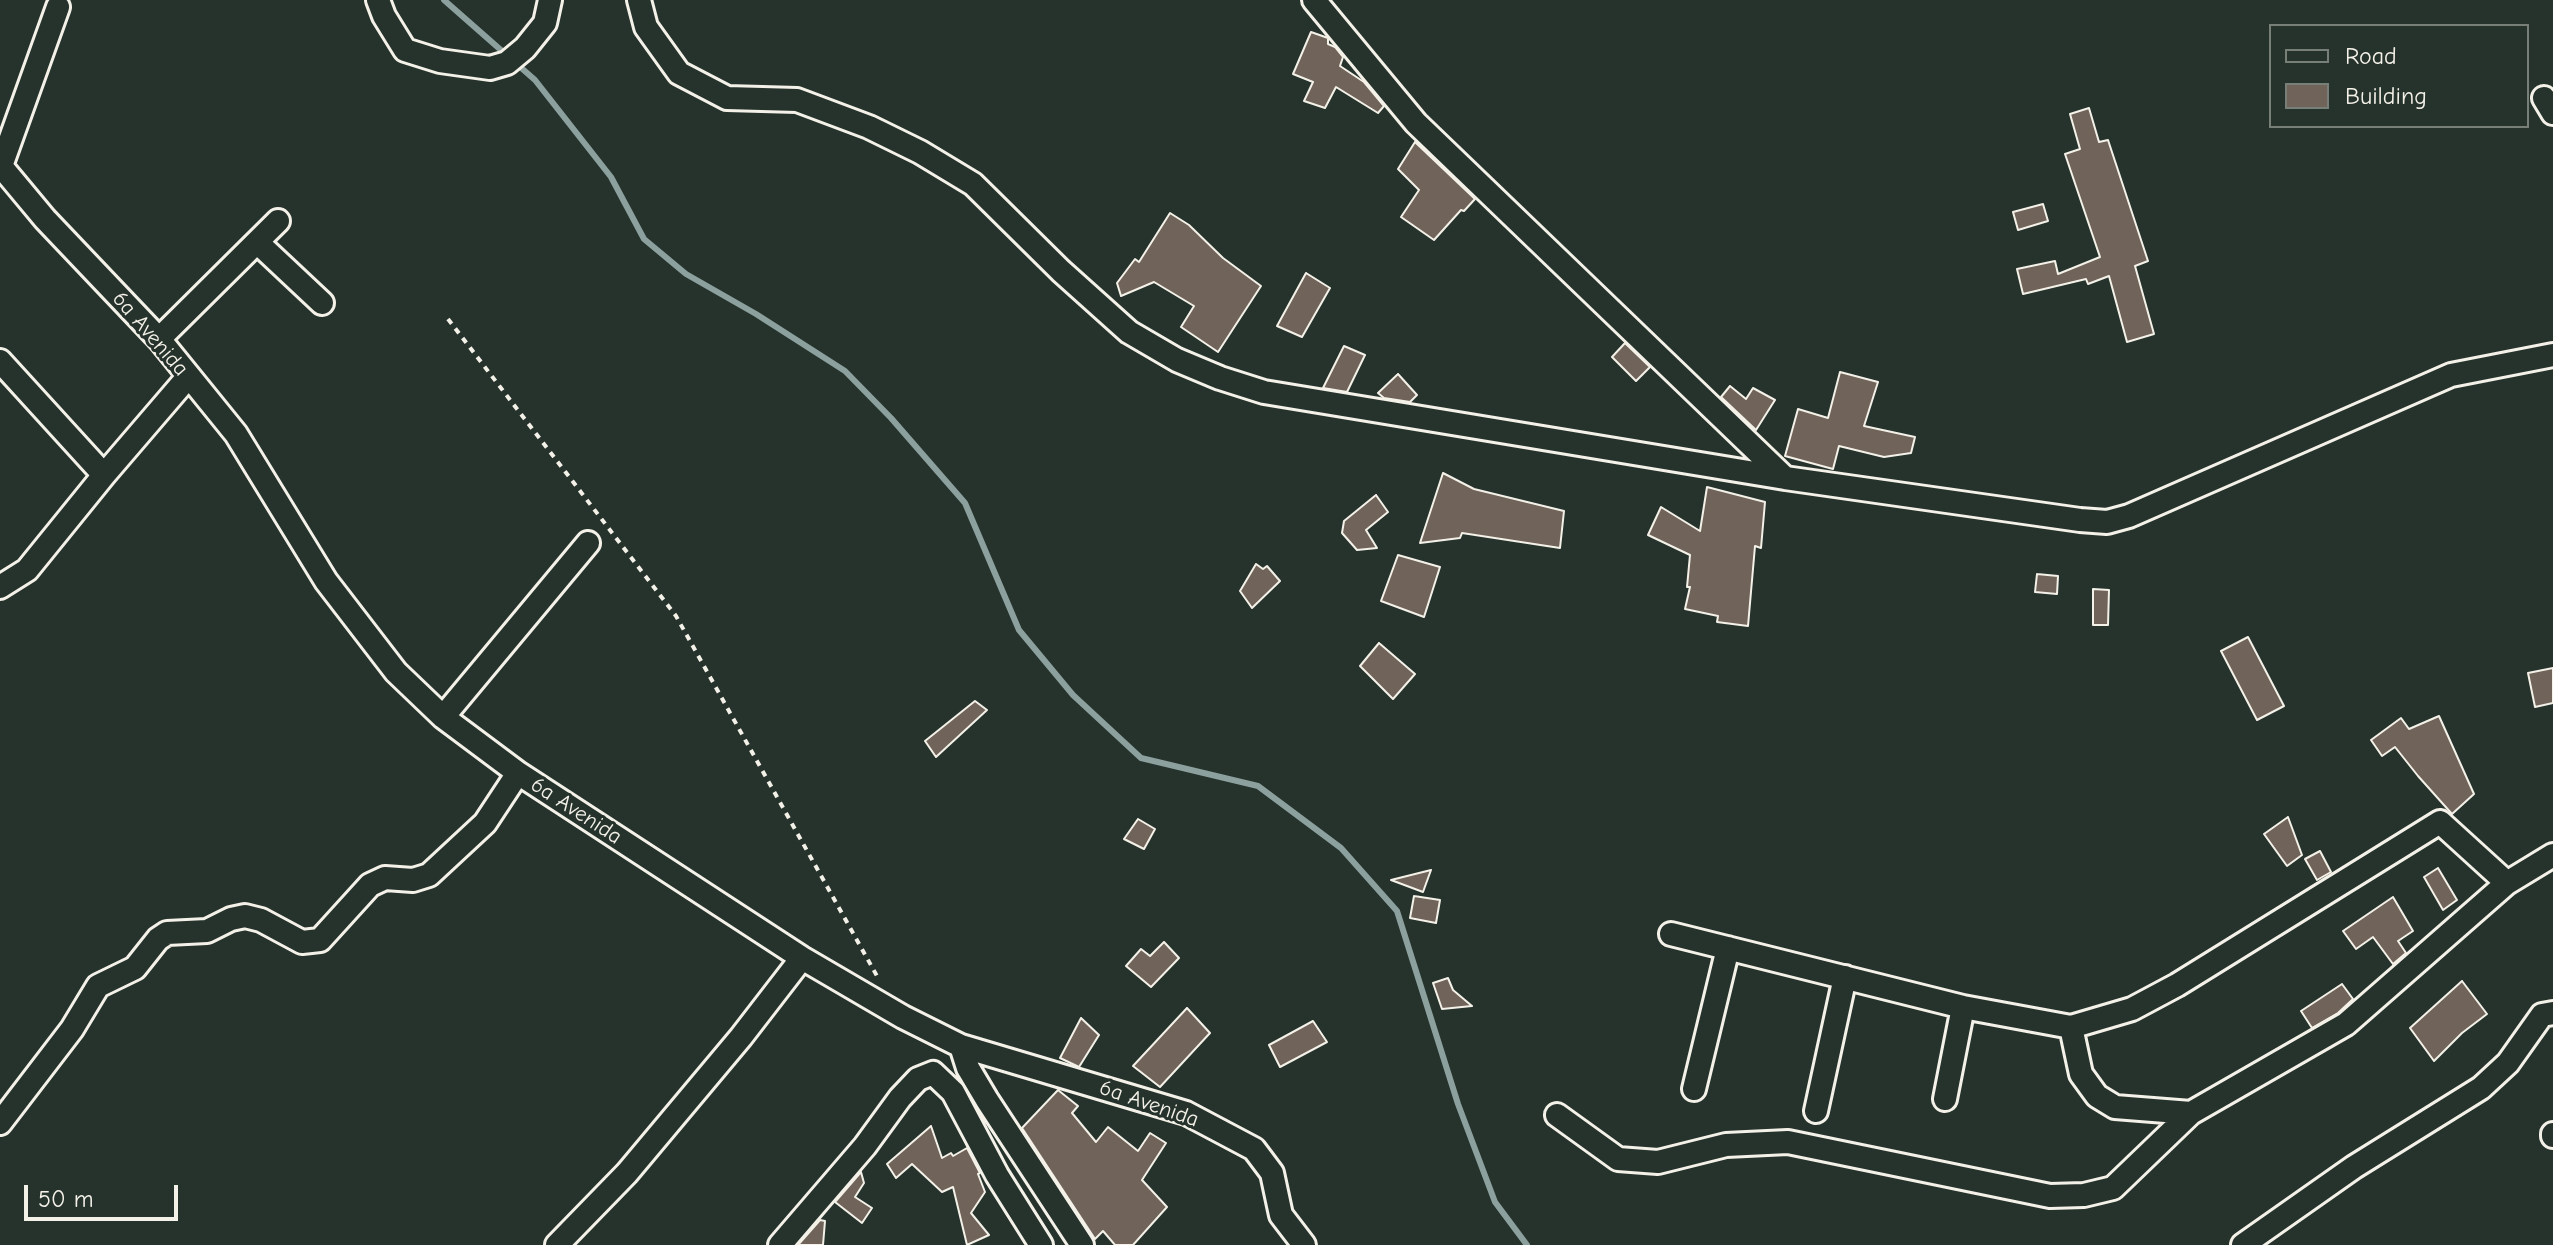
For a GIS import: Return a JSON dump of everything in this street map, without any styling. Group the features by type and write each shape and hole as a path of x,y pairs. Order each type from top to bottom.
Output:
{"street":[{"path":"378,0 405,50 440,61 490,68 507,63 525,48 545,23 550,0"},
{"path":"639,0 646,27 679,73 727,98 797,100 869,127 920,152 973,184 1061,271 1129,332 1177,360 1264,392 1785,478 2107,522 2129,516 2451,375 2553,355"},
{"path":"1314,0 1416,123 1785,478"},
{"path":"0,166 58,7"},
{"name":"6a Avenida","path":"0,166 45,219 159,339 236,434 326,581 396,672 443,717 518,773 802,958 898,1013 961,1046 1186,1113 1254,1149 1272,1173 1281,1215 1304,1245"},
{"path":"159,339 278,221"},
{"path":"257,242 322,303"},
{"path":"0,361 104,475"},
{"path":"0,587 27,570 188,377"},
{"path":"443,717 588,543"},
{"path":"0,1123 72,1029 98,986 135,968 158,939 167,933 207,931 245,916 261,920 302,942 320,940 370,885 385,878 413,880 429,875 485,823 518,773"},
{"path":"1671,934 1963,1007 2071,1027 2132,1009 2177,985 2440,822 2507,883"},
{"path":"1557,1115 1618,1159 1658,1162 1726,1145 1788,1142 2050,1196 2084,1195 2113,1188 2191,1113 2346,1024 2507,883 2553,855"},
{"path":"1694,1089 1728,948"},
{"path":"557,1245 627,1173 741,1037 802,958"},
{"path":"1816,1111 1845,977"},
{"path":"1945,1099 1963,1007"},
{"path":"2243,1245 2354,1167 2481,1088 2508,1063 2542,1015 2553,1013"},
{"path":"2071,1027 2081,1074 2097,1096 2115,1107 2191,1113"},
{"path":"961,1046 968,1068 1082,1245"},
{"path":"953,1092 968,1068"},
{"path":"780,1245 865,1146 900,1098 918,1079 933,1073 953,1092 997,1175 1041,1245"}],"path":[{"path":"448,319 676,616 898,1013"}],"building":[{"path":"1311,32 1328,38 1328,44 1343,57 1340,66 1364,82 1384,106 1378,113 1336,87 1325,108 1304,101 1313,82 1293,74"},
{"path":"2089,108 2099,142 2108,140 2148,261 2135,266 2154,334 2127,342 2109,276 2088,284 2086,279 2023,294 2017,269 2055,261 2058,274 2100,257 2065,154 2080,149 2070,114"},
{"path":"1415,142 1475,199 1434,240 1401,217 1419,190 1398,169"},
{"path":"2043,204 2048,221 2018,230 2013,212"},
{"path":"1170,213 1189,225 1223,258 1261,286 1218,352 1181,327 1194,306 1154,282 1121,296 1117,283 1135,259 1139,262"},
{"path":"1306,273 1330,288 1302,337 1277,326"},
{"path":"1625,343 1650,367 1636,381 1612,357"},
{"path":"1344,346 1365,355 1347,392 1323,388"},
{"path":"1840,372 1878,382 1864,426 1915,437 1911,453 1884,457 1839,446 1833,469 1785,456 1798,409 1828,418"},
{"path":"1398,374 1417,395 1410,402 1384,398 1378,393"},
{"path":"1730,386 1746,399 1753,388 1775,400 1756,430 1721,397"},
{"path":"1443,473 1474,489 1564,511 1560,548 1462,533 1460,538 1420,543"},
{"path":"1707,487 1765,502 1761,548 1755,546 1748,626 1717,622 1718,616 1685,609 1690,587 1687,587 1690,555 1648,535 1661,507 1700,531"},
{"path":"1376,495 1388,512 1366,530 1377,548 1357,550 1342,533 1344,521"},
{"path":"1398,555 1440,567 1424,617 1381,601"},
{"path":"1256,564 1263,569 1267,566 1280,581 1252,608 1240,591"},
{"path":"2037,574 2058,576 2057,594 2035,592"},
{"path":"2093,589 2109,590 2108,625 2093,625"},
{"path":"2248,637 2284,706 2257,720 2221,651"},
{"path":"1379,643 1415,674 1393,699 1360,666"},
{"path":"2553,668 2553,703 2535,707 2528,673"},
{"path":"975,701 987,710 936,757 925,741"},
{"path":"2439,716 2474,794 2452,814 2395,747 2382,756 2371,740 2401,718 2409,729"},
{"path":"2288,817 2302,855 2287,866 2264,834"},
{"path":"1138,819 1155,829 1144,849 1124,839"},
{"path":"2320,851 2331,872 2317,880 2305,859"},
{"path":"2438,868 2457,900 2443,910 2424,877"},
{"path":"1431,870 1423,892 1391,880"},
{"path":"1414,896 1440,900 1436,923 1410,918"},
{"path":"2393,897 2413,931 2398,941 2406,953 2393,964 2373,937 2356,949 2343,931"},
{"path":"1164,942 1179,958 1151,987 1126,966 1141,949 1150,956"},
{"path":"1448,978 1453,990 1472,1006 1442,1009 1433,983"},
{"path":"2462,981 2487,1014 2434,1061 2410,1028"},
{"path":"2342,984 2353,999 2338,1013 2312,1028 2301,1011"},
{"path":"1187,1008 1210,1033 1160,1087 1133,1066"},
{"path":"1081,1018 1099,1035 1079,1067 1060,1058"},
{"path":"1313,1021 1327,1042 1280,1067 1269,1045"},
{"path":"1058,1090 1078,1106 1072,1113 1096,1142 1108,1127 1138,1151 1150,1133 1166,1143 1142,1180 1167,1207 1133,1245 1115,1245 1103,1231 1095,1239 1022,1128"},
{"path":"931,1126 942,1158 967,1148 980,1173 985,1192 971,1213 989,1235 967,1245 953,1187 942,1192 912,1164 896,1178 887,1164"},
{"path":"861,1172 864,1183 855,1197 872,1208 862,1223 835,1202"},
{"path":"820,1220 825,1221 823,1245 798,1245"}],"waterway":[{"path":"444,0 535,80 611,177 644,239 686,274 845,371 891,418 965,503 1019,630 1073,695 1141,758 1258,786 1341,848 1397,911 1458,1104 1495,1202 1527,1245"}]}
